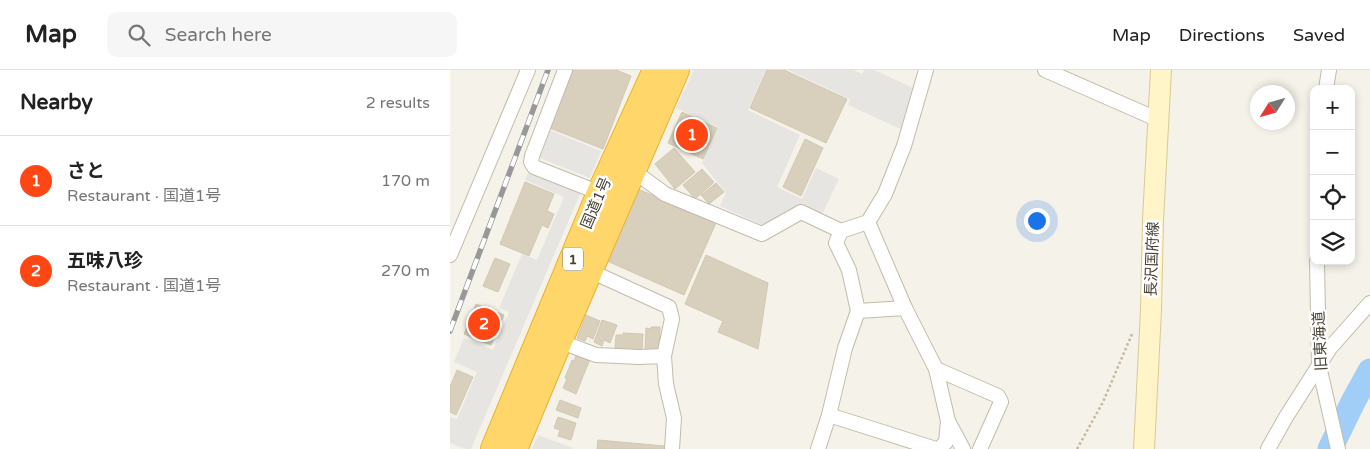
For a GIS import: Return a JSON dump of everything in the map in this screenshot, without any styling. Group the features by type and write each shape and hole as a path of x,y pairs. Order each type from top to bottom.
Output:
{"highway":[{"name":"国道1号","path":"494,449 600,194 656,70"},
{"name":"国道1号","path":"514,449 676,70"}],"main road":[{"name":"長沢国府線","path":"1144,449 1161,70"}],"street":[{"path":"450,255 528,70"},
{"path":"565,70 531,162 534,167 600,194"},
{"path":"631,172 639,175 665,194 762,234 801,212 841,231 868,222 885,194 904,146 926,70"},
{"path":"1045,70 1159,120"},
{"path":"1327,85 1329,70"},
{"path":"868,222 905,308 936,369 948,421 963,449"},
{"path":"818,449 829,414 845,348 858,311 850,270 836,243 841,231"},
{"name":"旧東海道","path":"1317,265 1320,372 1338,449"},
{"path":"602,276 669,308 672,319 664,356 666,384 674,418 672,449"},
{"path":"1268,449 1286,417 1320,372 1330,348 1370,303"},
{"path":"858,311 905,308"},
{"path":"559,341 596,355 664,356"},
{"path":"936,369 998,396 1000,402 980,449"},
{"path":"829,414 936,449"},
{"path":"939,449 946,442 948,421"}],"path":[{"path":"1077,449 1103,402 1135,328 1151,310"}],"shaded area":[{"path":"694,70 766,70 748,110 800,135 777,187 802,199 816,168 839,179 821,217 799,207 766,227 720,206 726,193 702,163 718,127 676,108"},
{"path":"788,70 853,70 862,74 864,70 874,70 916,89 907,132 848,105 850,99"},
{"path":"550,130 601,151 590,178 540,158"},
{"path":"529,171 580,194 471,449 465,449 450,443 450,417 457,419 477,372 454,362 464,338 493,350 509,312 499,308 522,254 537,260 564,197 525,180"},
{"path":"538,435 573,448 532,449"}],"building":[{"path":"573,70 616,70 631,76 603,149 550,128"},
{"path":"767,70 784,70 847,99 826,143 750,108"},
{"path":"682,112 717,128 703,159 668,143"},
{"path":"805,139 823,148 801,196 783,187"},
{"path":"674,148 695,172 675,189 655,164"},
{"path":"702,169 714,182 695,199 683,185"},
{"path":"525,182 554,194 547,211 554,214 548,228 542,225 529,256 500,244"},
{"path":"716,183 724,192 709,204 701,195"},
{"path":"638,189 716,223 684,295 607,261"},
{"path":"706,255 768,283 758,349 718,332 723,321 685,304"},
{"path":"495,258 510,264 498,292 483,286"},
{"path":"476,304 504,315 491,345 464,334"},
{"path":"586,315 600,321 593,339 587,336 585,341 577,338"},
{"path":"602,320 617,325 610,343 604,340 602,346 594,342"},
{"path":"651,327 660,327 659,353 645,350 646,328 651,329"},
{"path":"623,333 643,334 642,351 615,349 616,335 623,335"},
{"path":"577,353 590,359 576,394 563,388 572,360 574,361"},
{"path":"457,370 473,377 456,415 450,412 450,387"},
{"path":"560,400 581,408 578,418 556,410"},
{"path":"558,417 576,423 571,440 558,436 560,430 554,428"},
{"path":"598,440 664,446 664,449 597,449"}],"waterway":[{"path":"1330,449 1370,371"}],"railway":[{"path":"450,331 548,70"}],"place":[{"name":"さと","path":"692,135"},
{"name":"五味八珍","path":"484,324"}]}
